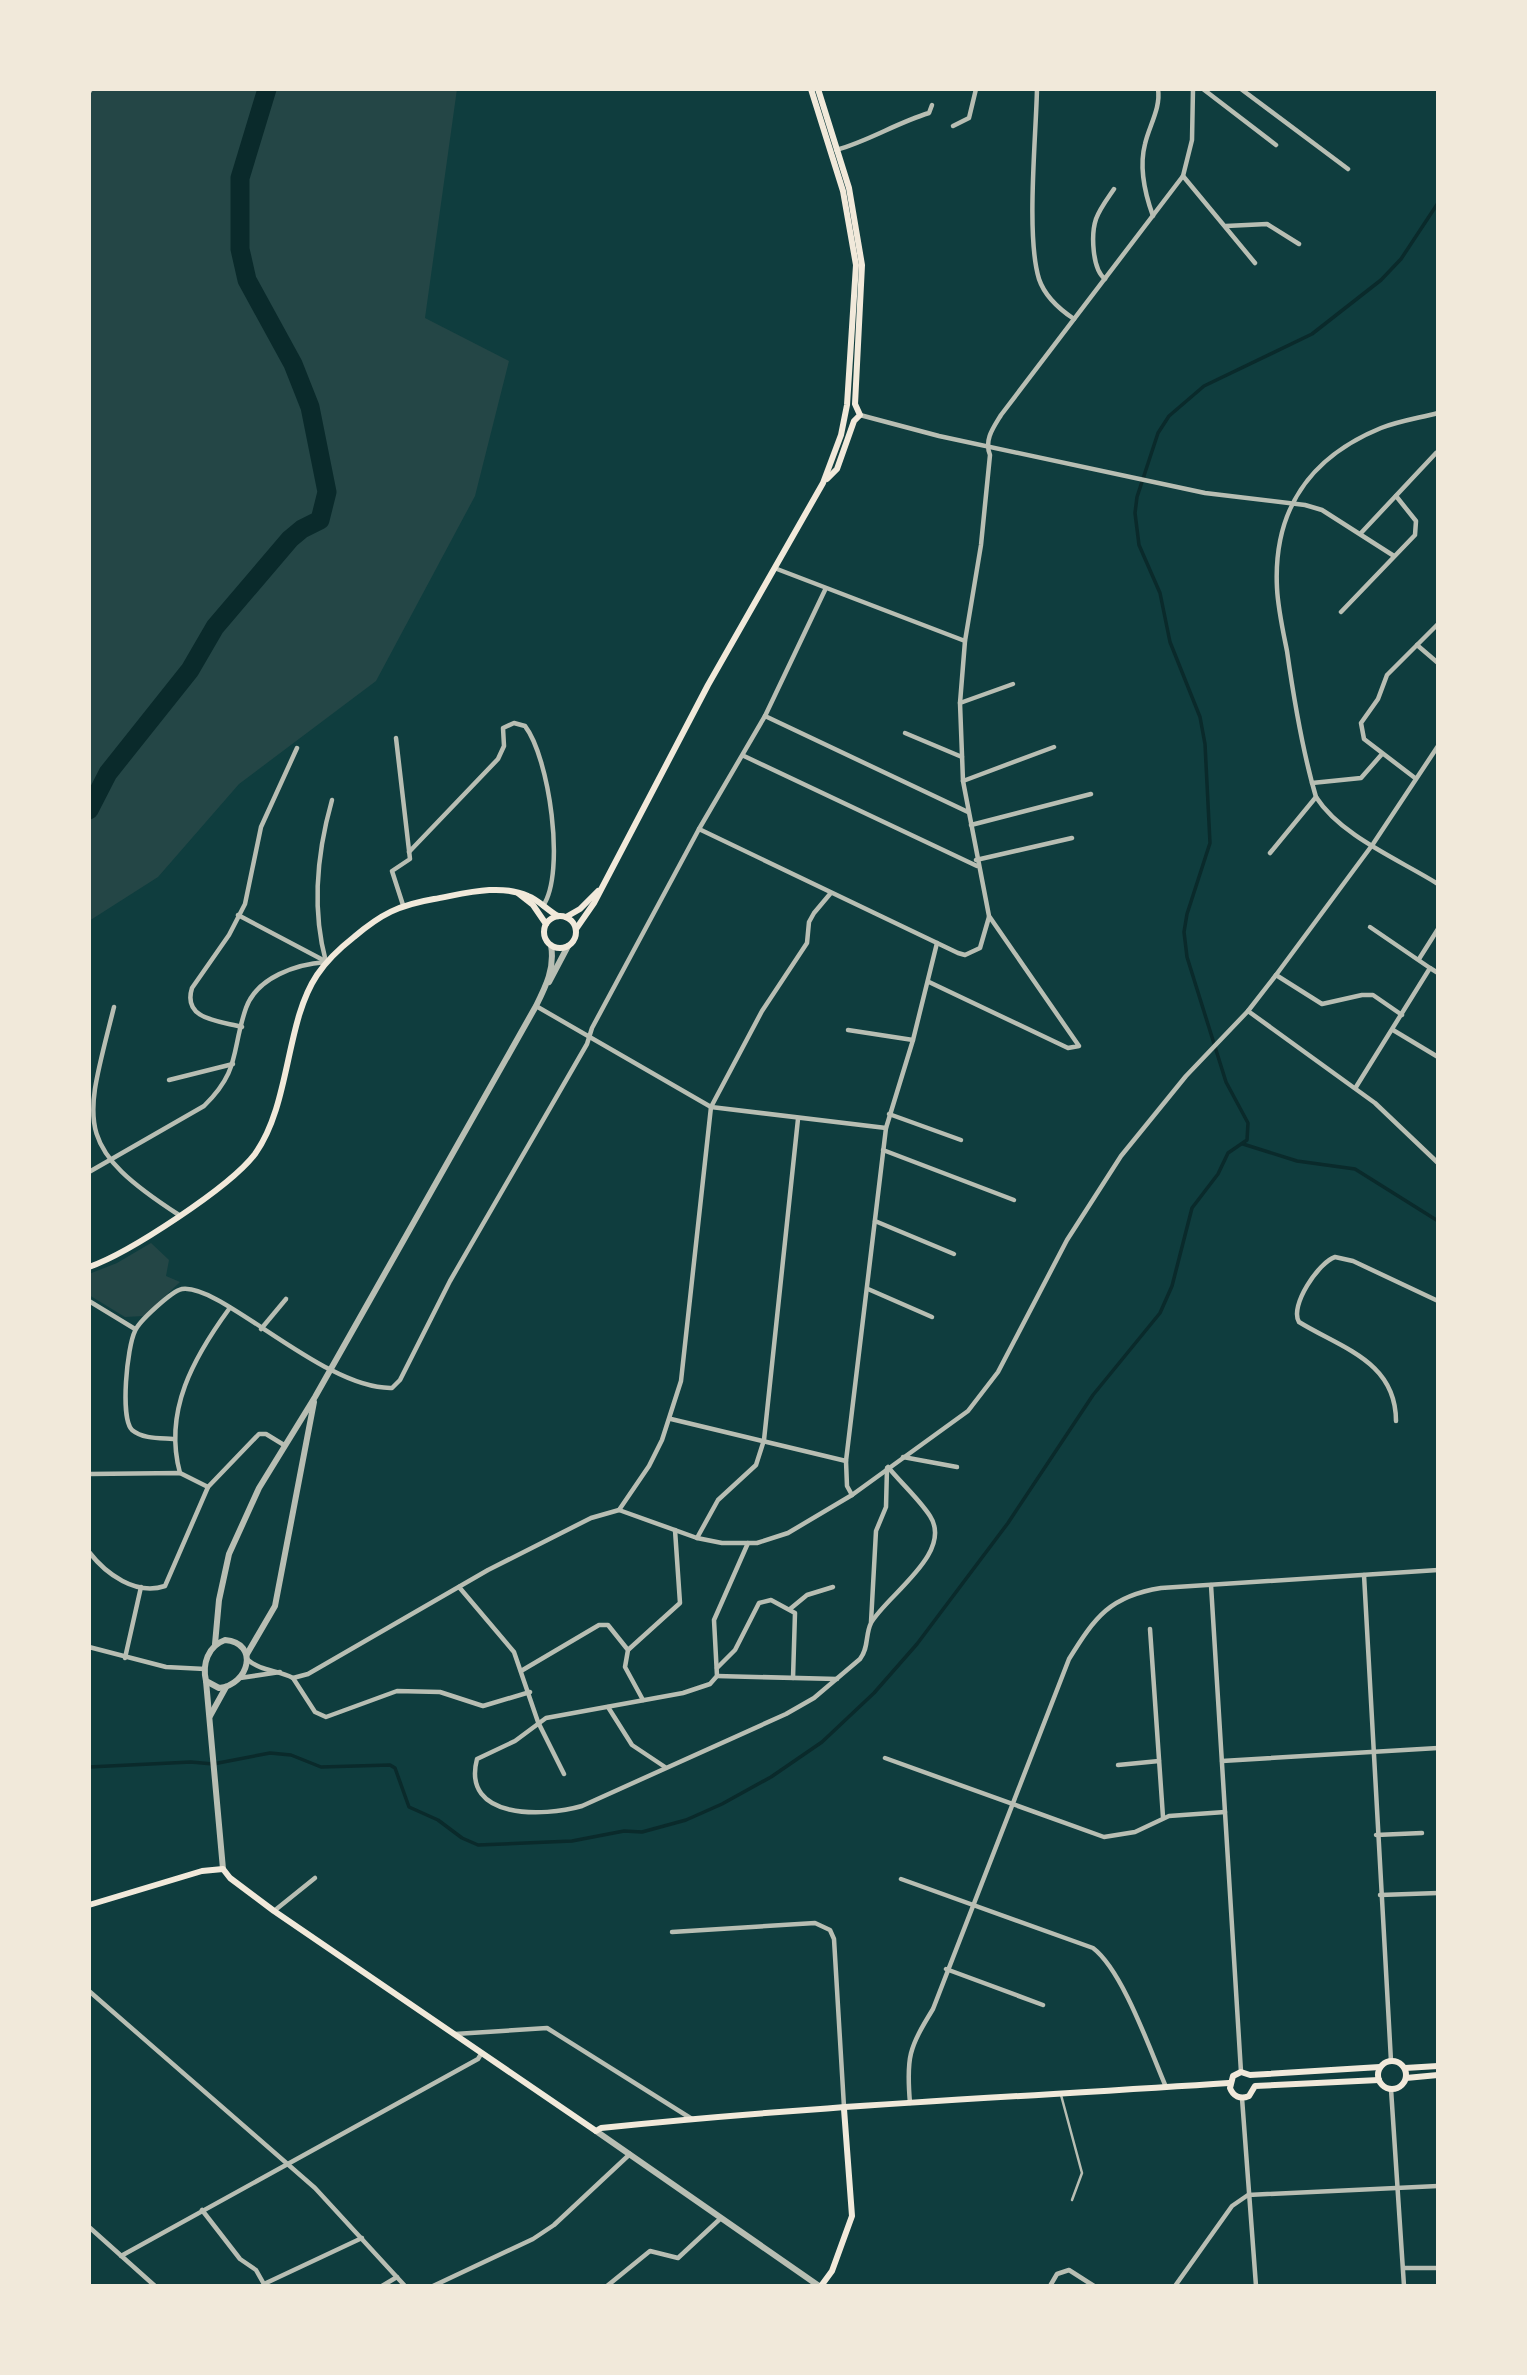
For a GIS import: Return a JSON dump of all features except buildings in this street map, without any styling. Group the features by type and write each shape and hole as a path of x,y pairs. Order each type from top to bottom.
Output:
{"main road":[{"path":"515,891 533,905 546,924 544,934 551,945 559,948 568,946 575,939 576,929 594,903 708,685 777,569 823,483 839,445 845,418 856,265 834,150 811,89"},
{"path":"818,89 857,226 862,265 857,418 837,468 823,483"},
{"path":"846,407 856,406"},
{"path":"845,418 857,418"},
{"path":"546,924 580,908 599,890"},
{"path":"89,1267 139,1243 230,1179 254,1156 266,1134 306,996 326,962 370,923 403,905 478,891 515,891 562,917 576,929"},
{"path":"89,1905 202,1871 223,1869 230,1878 274,1911 596,2132 601,2128 693,2119 1060,2092 1229,2083"},
{"path":"1229,2083 1233,2076 1241,2072 1250,2075 1380,2067 1391,2061 1405,2068 1438,2066"},
{"path":"1379,2080 1380,2067"},
{"path":"1229,2083 1234,2095 1242,2098 1249,2096 1255,2086 1379,2080 1391,2089 1400,2086 1406,2078 1405,2068"},
{"path":"1406,2078 1438,2075"},
{"path":"820,2286 832,2271 852,2216 844,2109"}],"street":[{"path":"953,126 969,118 976,89"},
{"path":"1037,89 1034,219 1037,269 1045,291 1055,305 1074,319"},
{"path":"1153,217 1143,173 1144,147 1157,107 1158,89"},
{"path":"929,982 1068,1048 1077,1048 1079,1042 989,916 976,860 963,781 960,703 965,641 981,545 990,455 987,447 989,435 1001,415 1183,176 1192,140 1193,89"},
{"path":"1203,89 1276,145"},
{"path":"1241,89 1348,169"},
{"path":"834,150 882,135 900,122 929,113 932,105"},
{"path":"1183,176 1255,263"},
{"path":"1105,279 1098,274 1096,267 1094,226 1102,206 1114,189"},
{"path":"1225,226 1267,224 1299,244"},
{"path":"1438,413 1384,427 1343,446 1317,468 1290,504 1278,549 1277,589 1316,797 1326,813 1350,832 1438,884"},
{"path":"857,418 1205,493 1322,510 1394,556"},
{"path":"1361,533 1436,453"},
{"path":"1341,612 1415,535 1417,526 1396,496"},
{"path":"777,569 825,590 965,641"},
{"path":"173,1439 139,1435 130,1427 126,1418 127,1369 135,1329 172,1293 180,1290 198,1290 328,1371 381,1388 392,1388 400,1380 450,1281 589,1036 699,829 765,716 825,590"},
{"path":"1415,778 1364,739 1361,723 1378,699 1387,676 1438,624"},
{"path":"1416,645 1438,663"},
{"path":"960,703 1013,684"},
{"path":"765,716 968,813"},
{"path":"409,852 498,759 506,724 525,726 541,762 548,799 552,878 550,895 543,906"},
{"path":"905,733 962,757"},
{"path":"396,738 410,859 392,871 403,905"},
{"path":"619,1510 698,1538 748,1543 788,1533 852,1495 968,1411 998,1372 1067,1240 1121,1156 1200,1060 1248,1012 1373,844 1438,746"},
{"path":"963,781 1054,747"},
{"path":"242,1027 201,1016 194,1011 189,997 192,988 229,936 244,904 261,827 297,748"},
{"path":"1312,783 1361,778 1382,754"},
{"path":"744,755 978,866"},
{"path":"971,825 1091,794"},
{"path":"1270,853 1316,797"},
{"path":"326,962 320,939 317,880 321,840 332,800"},
{"path":"699,829 958,953 973,953 984,941 989,916"},
{"path":"976,860 1072,838"},
{"path":"293,1678 321,1668 563,1530 619,1510 649,1466 671,1419 681,1381 711,1107 762,1011 807,943 809,922 814,913 830,894"},
{"path":"238,915 326,962"},
{"path":"1370,927 1438,973"},
{"path":"1419,959 1438,929"},
{"path":"852,1495 847,1486 846,1461 886,1128 914,1040 937,943"},
{"path":"223,1869 205,1669 208,1655 215,1644 219,1600 229,1553 259,1488 315,1397 536,1006 548,983 553,956 551,945"},
{"path":"548,983 554,978 568,946"},
{"path":"89,1172 204,1106 217,1093 234,1064 252,998 281,973 302,963 326,962"},
{"path":"1356,1087 1430,968"},
{"path":"1276,975 1322,1004 1373,995 1402,1015"},
{"path":"536,1006 711,1107 886,1128"},
{"path":"114,1007 94,1087 92,1115 97,1139 108,1161 142,1191 179,1215"},
{"path":"1248,1012 1356,1087 1438,1163"},
{"path":"848,1030 914,1040"},
{"path":"1393,1030 1438,1057"},
{"path":"169,1080 234,1064"},
{"path":"889,1114 961,1140"},
{"path":"698,1538 718,1500 757,1465 764,1440 798,1119"},
{"path":"883,1150 1014,1200"},
{"path":"874,1221 954,1254"},
{"path":"1396,1421 1396,1408 1387,1383 1344,1344 1299,1322 1297,1305 1322,1264 1335,1257 1353,1261 1438,1301"},
{"path":"868,1289 932,1317"},
{"path":"261,1329 286,1298"},
{"path":"89,1301 135,1329"},
{"path":"180,1473 173,1439 182,1389 201,1347 229,1309"},
{"path":"209,1718 216,1699 247,1668 247,1657 275,1606 315,1397"},
{"path":"671,1419 846,1461"},
{"path":"89,1552 100,1566 119,1580 141,1587 157,1589 165,1586 208,1487 259,1434 266,1434 284,1445"},
{"path":"902,1457 957,1467"},
{"path":"871,1624 932,1551 934,1540 931,1518 888,1467"},
{"path":"748,1543 714,1620 717,1676 710,1684 538,1722 514,1741 477,1759 476,1783 480,1795 488,1803 519,1811 564,1811 582,1806 786,1714 814,1698 866,1652 871,1624 876,1531 886,1507 888,1467"},
{"path":"89,1474 180,1473 208,1487"},
{"path":"643,1700 625,1667 628,1650 680,1603 675,1530"},
{"path":"910,2104 910,2050 933,2009 946,1969 1069,1659 1089,1626 1120,1599 1140,1592 1438,1570"},
{"path":"1364,1575 1391,2061"},
{"path":"1211,1585 1241,2072"},
{"path":"125,1658 141,1587"},
{"path":"459,1587 496,1633 511,1647 530,1692 538,1722 564,1774"},
{"path":"790,1609 807,1595 833,1587"},
{"path":"717,1668 735,1650 759,1603 771,1600 790,1609 795,1619 793,1678"},
{"path":"521,1671 604,1624 614,1629 628,1650"},
{"path":"1150,1629 1163,1817"},
{"path":"215,1644 235,1642 247,1657 263,1669 282,1672 293,1678 315,1712 326,1717 397,1691 440,1692 483,1706 530,1692"},
{"path":"89,1647 166,1667 205,1669"},
{"path":"239,1678 282,1672"},
{"path":"717,1676 837,1679"},
{"path":"206,1681 214,1686 226,1687"},
{"path":"608,1707 632,1745 665,1767"},
{"path":"1222,1761 1438,1748"},
{"path":"885,1758 1104,1837 1135,1832 1163,1817 1225,1812"},
{"path":"1118,1765 1159,1761"},
{"path":"1377,1835 1422,1833"},
{"path":"274,1911 315,1878"},
{"path":"901,1879 1093,1948 1102,1955 1121,1987 1166,2087"},
{"path":"1380,1895 1438,1893"},
{"path":"672,1932 815,1923 827,1927 834,1938 844,2109"},
{"path":"946,1969 1043,2005"},
{"path":"89,1991 315,2188 405,2286"},
{"path":"453,2034 547,2028 693,2119"},
{"path":"121,2256 478,2059 481,2054"},
{"path":"1391,2089 1404,2286"},
{"path":"1242,2098 1256,2286"},
{"path":"596,2132 820,2286"},
{"path":"433,2286 533,2239 554,2225 629,2154"},
{"path":"1175,2286 1232,2206 1248,2195 1399,2185 1438,2186"},
{"path":"202,2210 240,2259 256,2270 265,2285 362,2238"},
{"path":"607,2286 650,2251 678,2258 721,2218"},
{"path":"89,2227 155,2286"},
{"path":"1403,2269 1438,2267"},
{"path":"1051,2286 1056,2274 1069,2270 1094,2286"},
{"path":"382,2286 397,2277"}],"lane":[{"path":"1060,2092 1082,2173 1072,2200"}],"shaded area":[{"path":"89,89 457,89 425,318 509,361 475,496 376,681 239,784 158,877 89,921"},
{"path":"151,1243 169,1260 166,1276 180,1282 144,1316 125,1317 89,1295 89,1274 117,1263"}],"waterway":[{"path":"89,810 108,773 190,670 215,627 290,539 320,520 327,492 310,407 293,364 247,280 240,249 240,178 267,89"},
{"path":"89,1767 191,1762 213,1764 270,1753 291,1755 321,1767 390,1765 395,1768 409,1807 438,1820 462,1838 478,1845 572,1841 624,1831 642,1832 686,1820 771,1777 822,1742 874,1693 917,1644 1008,1523 1093,1395 1160,1313 1172,1286 1192,1208 1218,1174 1228,1153 1247,1140 1248,1123 1226,1082 1187,957 1184,932 1187,914 1210,843 1205,744 1200,717 1170,642 1160,593 1139,545 1135,513 1137,497 1158,433 1169,416 1204,386 1312,334 1381,280 1401,259 1438,203"},
{"path":"1243,1144 1297,1161 1355,1169 1438,1221"}]}
